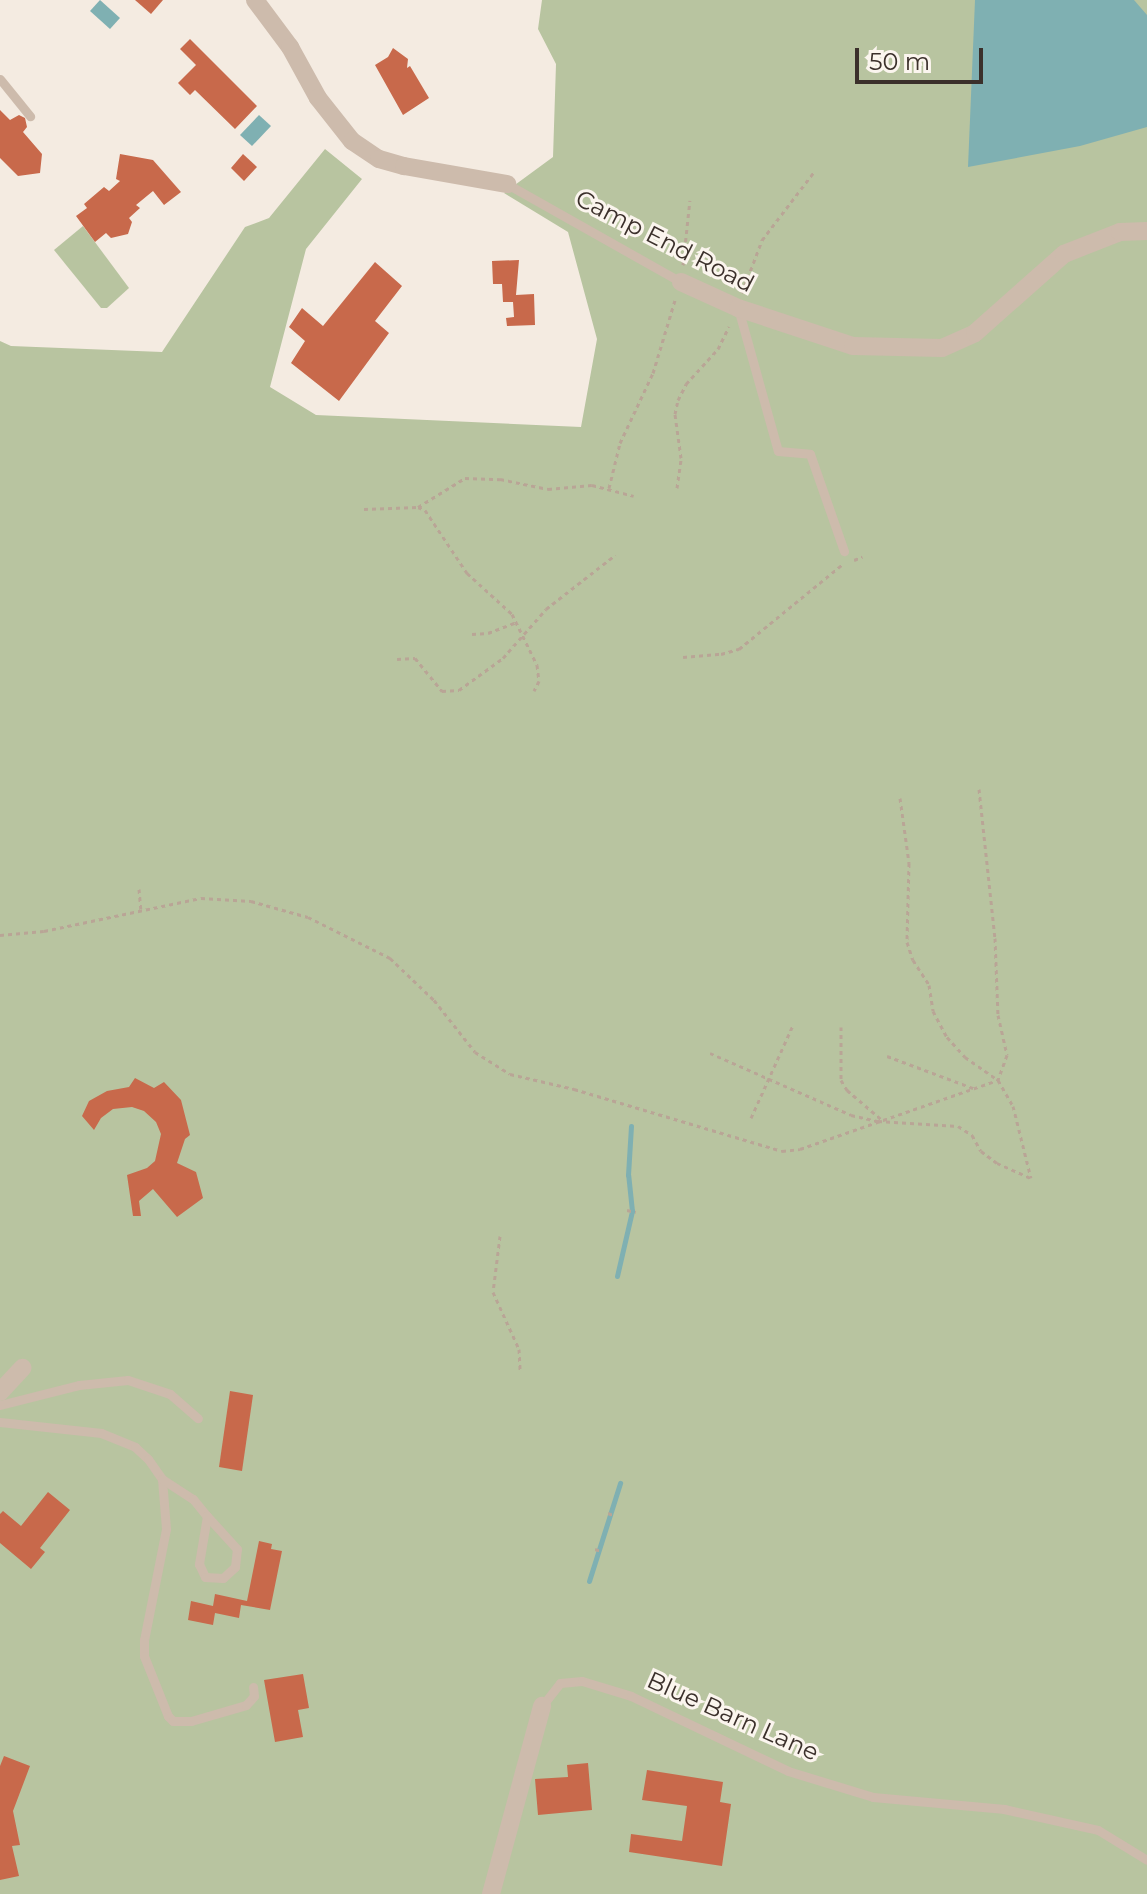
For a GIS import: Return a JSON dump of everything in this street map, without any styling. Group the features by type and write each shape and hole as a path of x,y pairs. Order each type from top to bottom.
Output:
{"street":[{"name":"Camp End Road","path":"255,0 290,47 318,98 352,141 379,159 395,164 507,184"},
{"name":"Camp End Road","path":"681,282 738,308 853,346 942,348 975,333 1064,254 1120,232 1147,231"},
{"path":"0,1392 22,1368"},
{"name":"Blue Barn Lane","path":"491,1894 542,1706"}],"lane":[{"path":"0,79 30,116"},
{"name":"Camp End Road","path":"507,184 681,282"},
{"path":"738,308 778,451 810,454 844,551"},
{"path":"0,1405 79,1385 128,1380 170,1394 198,1418"},
{"path":"0,1422 77,1430 121,1440 148,1459 162,1479 193,1499 237,1549 235,1567 223,1578 205,1577 199,1564 207,1516"},
{"path":"162,1479 166,1529 144,1640 148,1671 168,1716 178,1722 246,1705 254,1696 253,1687"},
{"name":"Blue Barn Lane","path":"542,1706 560,1683 582,1681 631,1696 788,1771 873,1797 1004,1809 1098,1830 1147,1860"}],"path":[{"path":"677,488 681,471 675,414 678,400 686,384 718,349 738,308 762,240 814,172"},
{"path":"609,488 620,443 653,373 681,282 690,200"},
{"path":"364,509 418,507 465,478 500,479 548,489 592,485 634,496"},
{"path":"418,507 435,521 467,573 499,601 516,622 537,665 539,681 534,691"},
{"path":"397,659 415,658 442,691 459,690 503,658 546,609 615,555"},
{"path":"683,657 712,656 739,649 760,635 829,572 862,557"},
{"path":"472,634 488,633 516,622"},
{"path":"979,789 995,938 998,1015 1007,1055 998,1080"},
{"path":"710,1053 851,1115 880,1121 958,1126 972,1135 981,1151 997,1163 1031,1178 1013,1106 998,1080 965,1057 947,1037 933,1011 929,985 913,960 907,942 909,863 900,798"},
{"path":"139,889 141,911"},
{"path":"0,935 44,931 216,896 251,901 308,917 390,958 434,1000 475,1052 510,1074 574,1089 765,1149 800,1149 998,1080"},
{"path":"751,1118 793,1025"},
{"path":"841,1027 841,1080 847,1090 880,1121"},
{"path":"887,1056 973,1088"},
{"path":"627,1210 636,1212"},
{"path":"500,1236 493,1292 519,1349 520,1371"},
{"path":"595,1549 601,1551"}],"green space":[{"path":"542,0 1147,0 1147,1894 0,1894 0,341 11,346 162,352 245,227 269,218 325,149 362,179 306,249 270,387 316,415 581,427 597,339 568,232 504,193 553,157 556,64 538,29"},
{"path":"83,226 129,288 107,308 101,308 54,250"}],"water":[{"path":"100,0 120,18 110,29 90,11"},
{"path":"975,0 1134,0 1147,15 1147,127 1080,146 968,167"},
{"path":"259,115 271,126 252,146 240,135"}],"building":[{"path":"135,0 163,0 151,14"},
{"path":"190,39 257,106 235,129 195,90 190,95 178,83 196,65 180,49"},
{"path":"393,48 408,59 407,68 410,66 429,98 403,115 375,65 388,57"},
{"path":"0,110 10,120 19,115 25,118 27,127 23,132 42,154 40,173 18,176 0,158"},
{"path":"120,154 153,160 181,192 164,205 153,191 136,205 140,208 129,218 132,222 128,234 111,238 106,233 95,242 76,216 87,208 84,204 104,187 109,191 120,181 116,179"},
{"path":"243,154 257,167 244,181 231,168"},
{"path":"519,260 516,295 534,294 535,325 507,326 506,318 514,317 513,302 503,302 502,284 493,284 492,261"},
{"path":"375,262 402,286 375,321 389,333 339,401 291,363 305,341 289,327 302,308 323,326"},
{"path":"135,1078 154,1088 164,1082 181,1100 190,1135 185,1139 177,1163 196,1172 203,1198 177,1217 153,1189 139,1201 141,1216 133,1216 127,1175 147,1168 155,1161 161,1134 156,1122 144,1111 132,1107 113,1109 101,1118 94,1130 82,1116 89,1101 107,1091 129,1087"},
{"path":"230,1391 253,1395 242,1471 219,1467"},
{"path":"48,1492 70,1510 40,1548 45,1552 31,1569 0,1543 0,1514 3,1511 21,1526"},
{"path":"259,1541 272,1544 271,1549 282,1551 270,1610 241,1605 239,1618 215,1613 213,1625 188,1620 191,1601 213,1606 215,1594 247,1601"},
{"path":"303,1674 309,1708 298,1710 303,1737 275,1742 264,1680"},
{"path":"4,1756 30,1766 13,1811 20,1845 12,1846 19,1876 0,1880 0,1766"},
{"path":"588,1763 592,1810 538,1815 535,1779 568,1777 567,1765"},
{"path":"647,1770 723,1782 720,1802 731,1804 722,1866 629,1852 631,1834 682,1841 687,1806 642,1800"}],"waterway":[{"path":"617,1276 632,1211 628,1175 631,1126"},
{"path":"589,1581 620,1483"}]}
